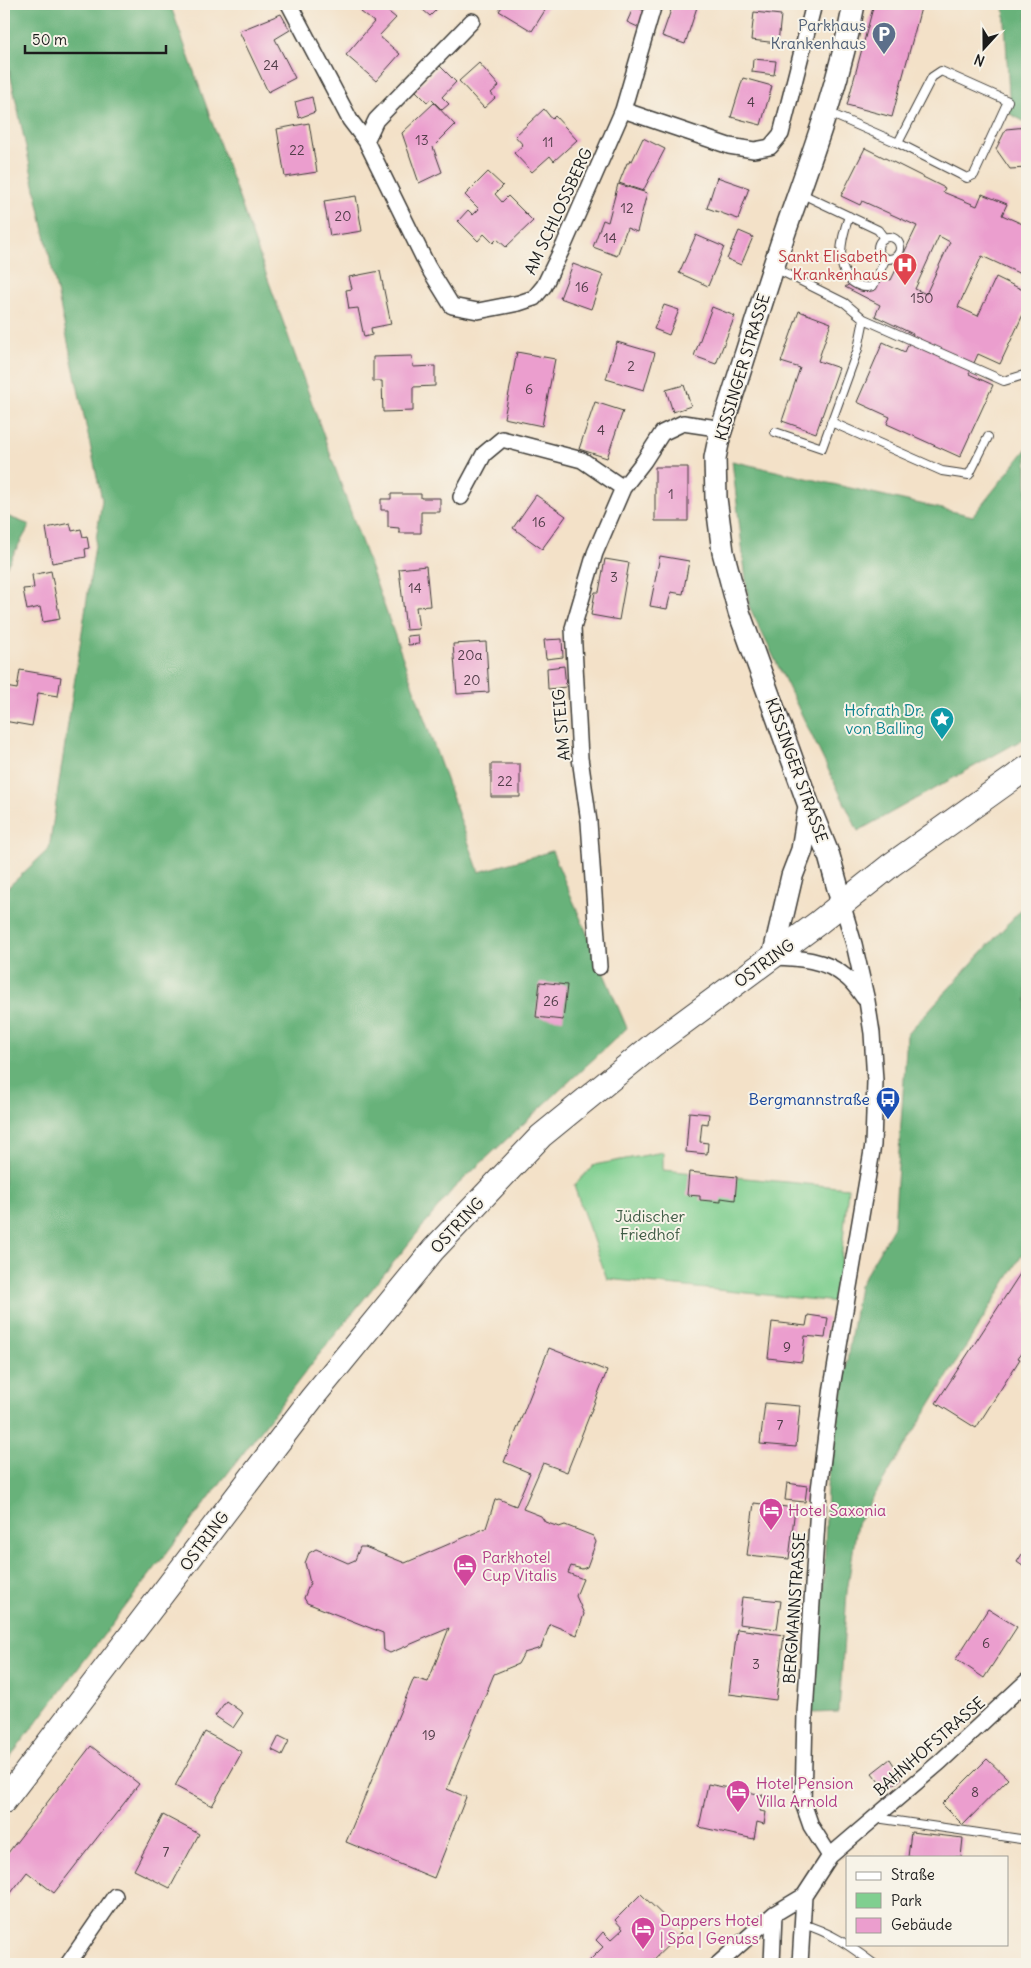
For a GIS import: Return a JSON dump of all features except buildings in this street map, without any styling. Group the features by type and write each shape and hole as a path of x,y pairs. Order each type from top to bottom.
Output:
{"main road":[{"name":"OSTRING","path":"4,1801 312,1398 433,1250 541,1136 654,1044 818,923 891,865 1027,768"}],"street":[{"name":"AM SCHLOSSBERG","path":"289,4 350,120 366,141 428,267 452,306 478,311 534,298 544,286 564,246 623,110 654,4"},
{"path":"623,110 729,146 754,150 770,147 781,134 814,4"},
{"name":"KISSINGER STRASSE","path":"842,903 829,856 739,612 723,552 716,498 715,458 720,434 773,267 826,112 854,4"},
{"path":"366,141 376,120 472,22"},
{"name":"AM STEIG","path":"598,967 589,822 580,758 573,628 595,553 623,488 644,461 662,433 683,423 710,428 720,434"},
{"path":"461,497 484,454 502,439 582,460 623,488"},
{"path":"809,806 802,850 792,876 773,956 804,958 824,963 847,977 867,1001"},
{"name":"BERGMANNSTRASSE","path":"830,1856 811,1826 803,1803 805,1714 819,1490 832,1387 873,1145 875,1081 872,1033 867,1001 842,903"},
{"name":"BAHNHOFSTRASSE","path":"804,1896 830,1856 940,1762 1027,1681"},
{"path":"68,1964 116,1896"},
{"path":"718,1964 774,1914 804,1896"},
{"path":"800,1964 804,1896"},
{"path":"772,1964 774,1914"}],"lane":[{"path":"826,112 898,143 967,178 974,175 1008,101 940,71 932,78 898,143"},
{"path":"799,192 878,230 884,238"},
{"path":"849,216 841,251 843,268 848,278 861,287 873,286 885,260"},
{"path":"891,237 900,244 896,257 885,260 880,257 877,248 884,238 891,237"},
{"path":"773,267 845,303 864,319 1004,381 1027,374"},
{"path":"775,432 822,448 858,349 864,319"},
{"path":"831,422 942,470 969,475 988,437"},
{"path":"875,1818 1027,1840"},
{"path":"802,1924 822,1930 846,1943"},
{"path":"850,1946 874,1964"}],"green space":[{"path":"4,4 170,4 479,872 552,851 627,1028 453,1189 317,1357 4,1765 4,891 49,849 102,500 8,64 4,56"},
{"path":"1004,4 1027,4 1027,123 1010,114"},
{"path":"1027,448 1027,737 858,831 749,606 732,461 973,516"},
{"path":"4,515 30,525 4,571"},
{"path":"1027,903 1027,1247 857,1524 847,1592 839,1712 812,1713 824,1578 827,1486 859,1286 894,1226 907,1034"},
{"name":"Jüdischer Friedhof","path":"663,1152 663,1170 848,1188 837,1302 607,1279 574,1186 594,1165"}],"place":[{"name":"Parkhaus Krankenhaus","path":"884,55"},
{"name":"Sankt Elisabeth Krankenhaus","path":"905,286"},
{"name":"Hofrath Dr. von Balling","path":"942,740"},
{"name":"Bergmannstraße","path":"888,1120"},
{"name":"Hotel Saxonia","path":"771,1531"},
{"name":"Parkhotel Cup Vitalis","path":"465,1587"},
{"name":"Hotel Pension Villa Arnold","path":"738,1813"},
{"name":"Dappers Hotel | Spa | Genuss","path":"643,1950"}]}
